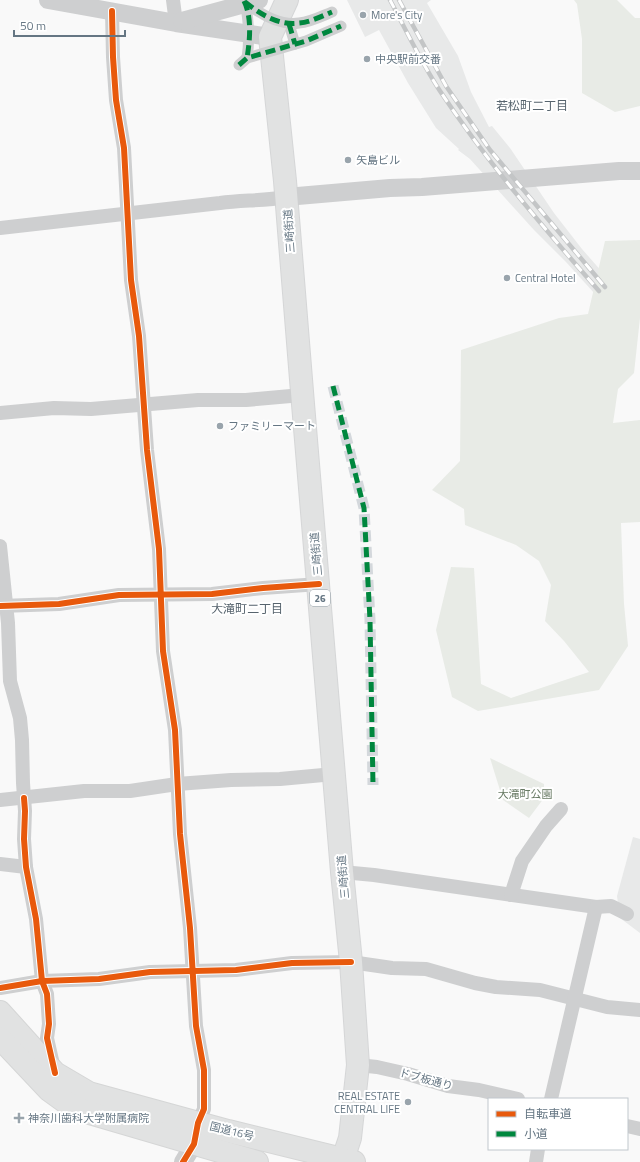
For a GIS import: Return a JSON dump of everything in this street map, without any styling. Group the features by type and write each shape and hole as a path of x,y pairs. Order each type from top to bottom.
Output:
{"main road":[{"path":"270,37 287,0"},
{"name":"三崎街道","path":"270,37 286,197 342,872 351,962 358,1065 346,1161"},
{"name":"国道16号","path":"0,1012 55,1073 89,1093 346,1161"},
{"name":"国道16号","path":"0,1038 49,1090 67,1103 86,1112 257,1162"}],"street":[{"path":"48,0 66,2 176,23 270,37"},
{"path":"173,0 176,23"},
{"path":"176,23 249,1"},
{"path":"249,1 258,12 289,24 300,23 332,12"},
{"path":"249,1 249,44 243,61 306,41 341,26"},
{"path":"112,11 116,100 124,148 131,280 139,336 150,478 159,549 163,651 175,730 180,834 190,928 196,1026 204,1070 204,1108 198,1123 194,1144 183,1162"},
{"path":"289,24 295,44"},
{"path":"0,228 222,202 267,200 375,189 422,187 619,171 640,171"},
{"path":"0,413 54,408 90,409 198,400 246,400 302,395"},
{"path":"0,546 3,605 10,681 20,718 22,740 26,867 36,919 42,981 47,994 49,1024 47,1038 55,1073"},
{"path":"3,605 59,604 105,596 212,594 263,588 319,584"},
{"path":"0,800 84,791 130,791 177,784 231,780 280,779 334,774"},
{"path":"510,895 522,861 546,826 561,809"},
{"path":"0,864 26,867"},
{"path":"342,872 374,875 596,907 611,906 628,914"},
{"path":"550,1098 596,907"},
{"path":"0,988 42,981 99,979 150,972 236,970 292,963 351,962 392,968 426,969 475,983 496,987 540,990 607,1006 640,1010"},
{"name":"ドブ板通り","path":"358,1065 377,1067 408,1074 448,1086 478,1090 514,1098"},
{"path":"628,1126 640,1129"},
{"path":"536,1162 538,1150"}],"shaded area":[{"path":"347,0 431,0 427,3 458,56 471,92 489,127 492,126 510,148 554,213 582,249 610,281 595,294 534,230 470,159 458,150 459,149 436,128 408,83 379,30 365,37"},
{"path":"633,837 640,839 640,933 620,918 617,896"}],"green space":[{"path":"574,0 617,0 635,18 640,18 640,106 615,112 582,93 582,39 577,4"},
{"path":"640,240 640,318 634,373 618,389 613,423 640,420 640,522 621,523 624,604 628,646 599,690 478,711 452,697 436,630 451,567 474,568 481,684 511,698 589,672 564,641 545,621 551,585 539,561 516,545 465,525 464,509 432,490 460,461 461,350 559,318 588,314 605,241"},
{"name":"大滝町公園","path":"490,758 544,784 544,798 529,818 503,800"}],"tunnel":[{"path":"333,386 364,508 370,620 373,785"}],"railway":[{"path":"390,0 426,69 458,117 516,194 599,291"},
{"path":"399,0 446,86 490,150 605,287"}],"marked path":[{"path":"244,1 247,7 249,21 247,58"},
{"path":"245,2 263,15 284,23 303,22 316,19 332,12"},
{"path":"289,24 295,44"},
{"path":"239,65 247,58 306,41 341,26"},
{"path":"333,386 364,508 370,620 373,785"}],"cycle path":[{"path":"112,11 116,100 124,148 131,280 139,336 147,450 159,549 163,651 175,730 180,834 190,928 196,1026 204,1070 204,1109 198,1123 194,1144 183,1162"},
{"path":"0,606 59,604 119,595 212,594 263,588 319,584"},
{"path":"24,798 26,867 36,919 42,981 47,994 49,1024 47,1038 55,1073"},
{"path":"0,988 42,981 99,979 150,972 236,970 292,963 351,962"}],"place":[{"name":"More's City","path":"363,15"},
{"name":"中央駅前交番","path":"367,59"},
{"name":"矢島ビル","path":"348,160"},
{"name":"Central Hotel","path":"507,278"},
{"name":"ファミリーマート","path":"220,426"},
{"name":"REAL ESTATE CENTRAL LIFE","path":"408,1102"},
{"name":"神奈川歯科大学附属病院","path":"19,1118"}],"district":[{"name":"若松町二丁目","path":"532,105"},
{"name":"大滝町二丁目","path":"247,608"}]}
